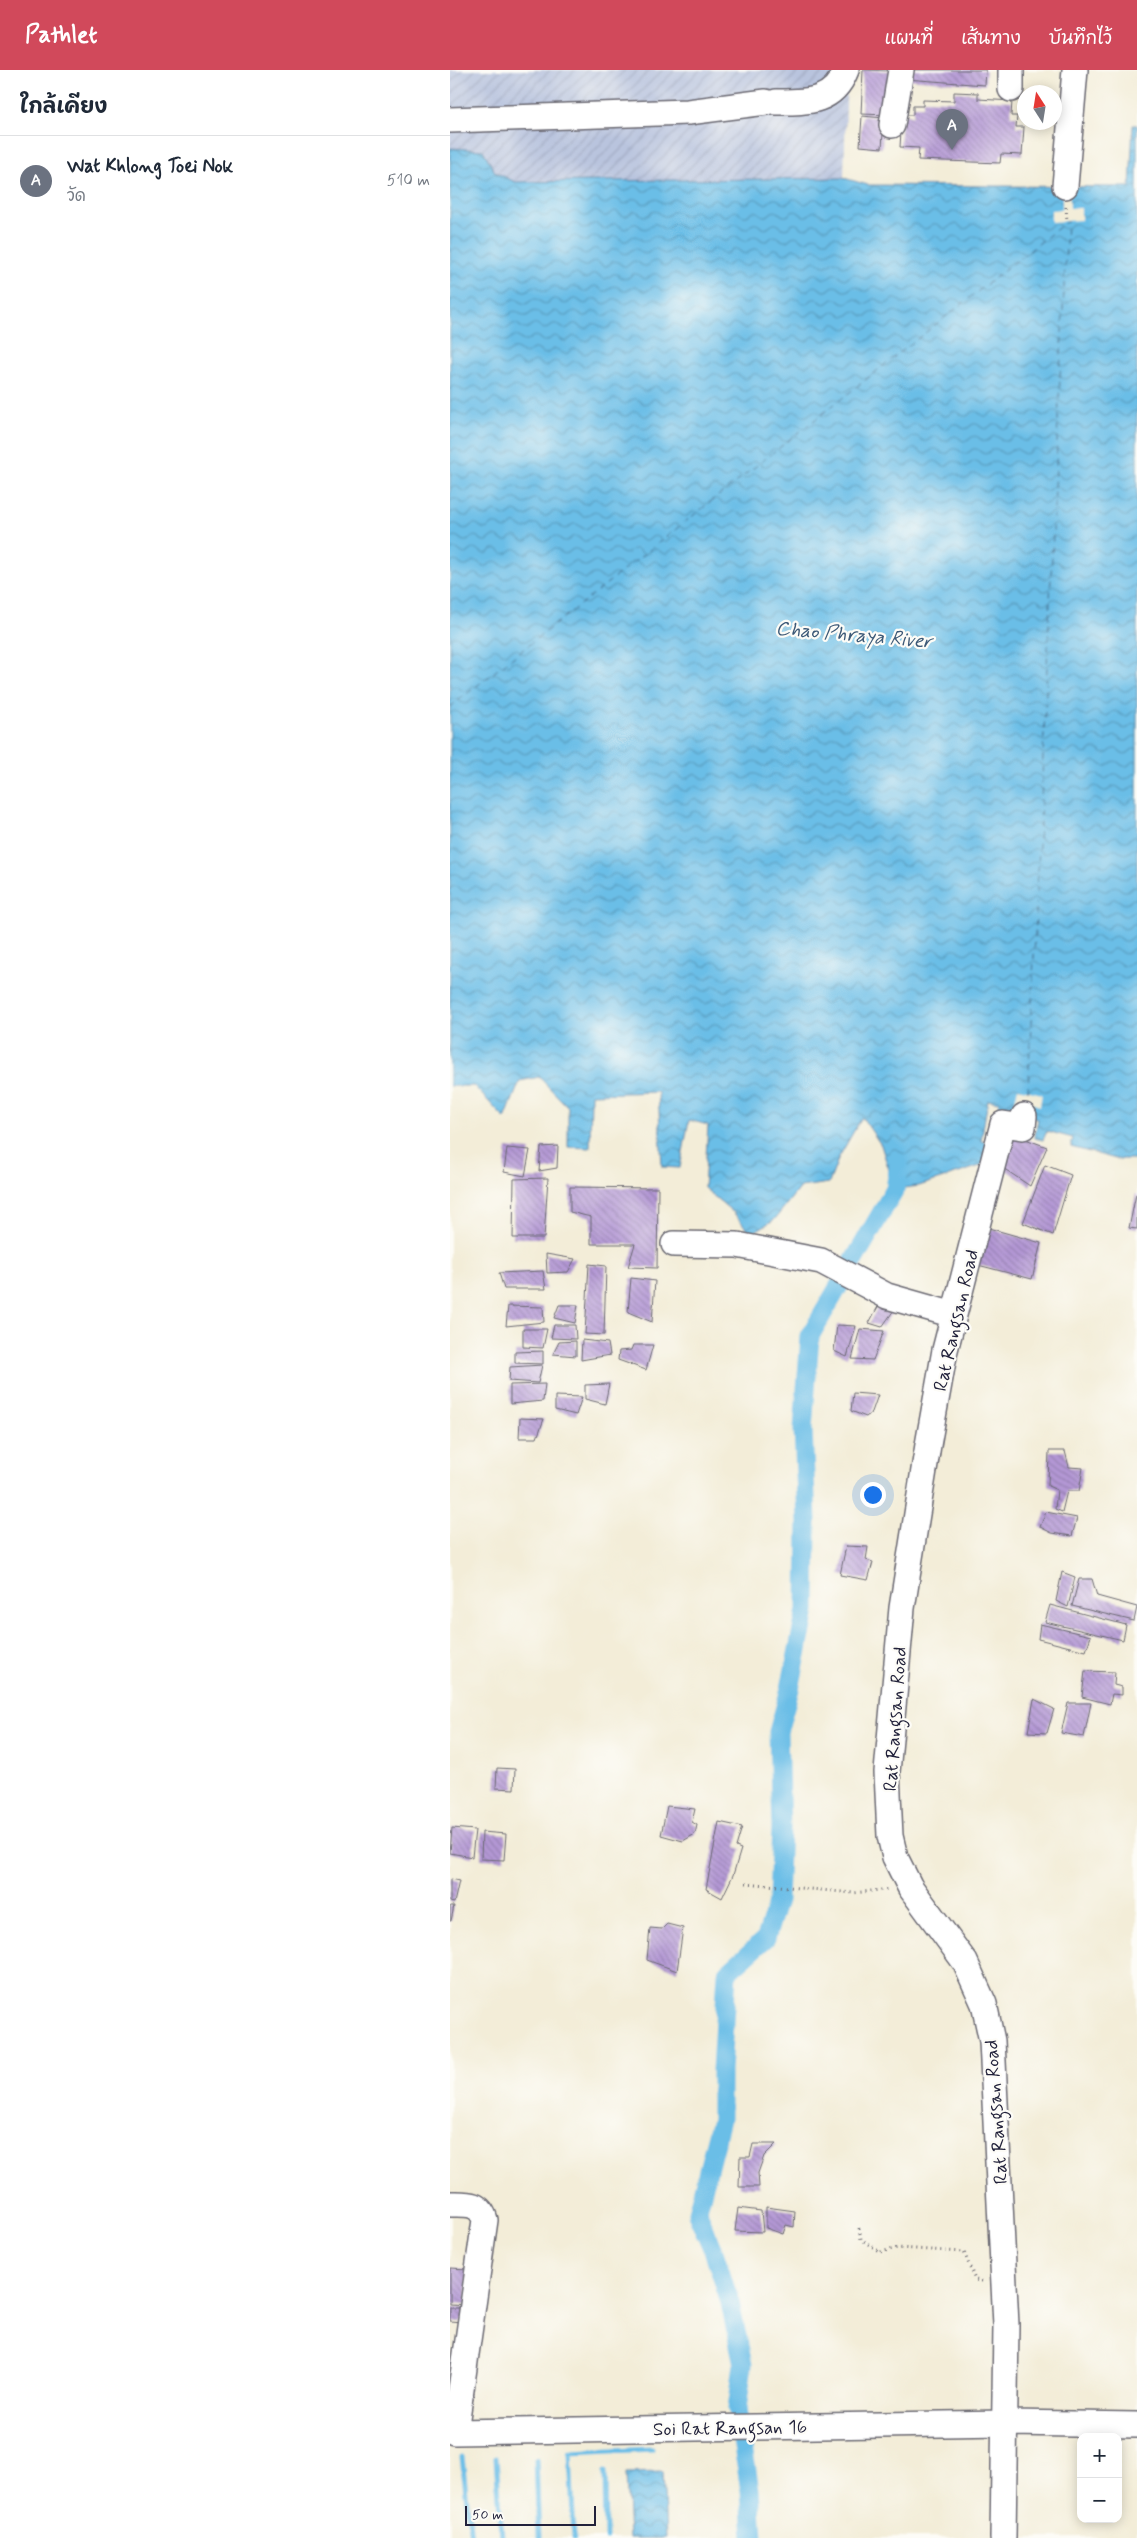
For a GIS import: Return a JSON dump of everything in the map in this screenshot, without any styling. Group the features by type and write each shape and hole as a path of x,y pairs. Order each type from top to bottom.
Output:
{"street":[{"path":"450,120 477,121 688,112 771,102 802,102 827,95 838,88 846,70"},
{"path":"892,125 900,70"},
{"path":"1065,186 1075,70"},
{"name":"Rat Rangsan Road","path":"1003,2538 1005,2423 1004,2284 992,2042 984,2004 965,1962 910,1887 895,1857 890,1836 887,1772 902,1608 945,1350 1003,1124 1022,1127 1024,1116"},
{"path":"674,1244 738,1245 821,1261 887,1296 954,1315"},
{"name":"Soi Rat Rangsan 16","path":"450,2204 476,2205 483,2211 485,2220 452,2432 1005,2423 1137,2425"}],"path":[{"path":"746,1883 853,1893 910,1887"},
{"path":"859,2228 861,2239 880,2252 898,2248 964,2252 975,2280 1004,2284"}],"shaded area":[{"path":"450,70 847,70 844,178 515,182 450,187"}],"water":[{"name":"Chao Phraya River","path":"1133,125 1137,125 1137,1159 1116,1159 1071,1147 1073,1138 1047,1131 1043,1140 1034,1138 1038,1119 998,1112 999,1102 988,1100 981,1141 988,1143 983,1165 919,1186 895,1189 881,1145 862,1117 839,1157 829,1183 800,1187 775,1219 751,1234 734,1213 704,1188 708,1125 689,1120 680,1168 662,1167 658,1092 591,1094 590,1148 568,1147 568,1107 539,1077 520,1081 505,1119 474,1086 450,1086 450,148 483,150 495,172 515,182 844,178 868,185 1130,187"},
{"path":"663,2472 666,2538 629,2538 626,2473"}],"pier":[{"path":"1062,186 1069,186 1070,208 1081,208 1081,220 1051,222 1051,210 1062,209"},
{"path":"1018,1088 1042,1094 1040,1106 1030,1103 1027,1117 1021,1116 1023,1102 1015,1101"}],"building":[{"path":"863,70 891,71 888,115 861,114"},
{"path":"907,70 986,70 985,85 906,79"},
{"path":"954,92 978,93 978,99 1012,101 1011,116 1017,116 1017,130 1024,130 1022,155 1001,154 1000,163 918,160 919,148 900,147 902,115 913,115 913,106 923,106 923,100 954,101"},
{"path":"862,116 884,118 882,148 860,146"},
{"path":"1012,1134 1047,1147 1030,1186 1003,1168"},
{"path":"558,1146 557,1168 539,1171 541,1147"},
{"path":"507,1148 530,1150 525,1176 504,1172"},
{"path":"1045,1165 1071,1175 1053,1235 1023,1223"},
{"path":"548,1178 544,1238 513,1238 514,1179"},
{"path":"570,1187 658,1188 657,1268 628,1267 635,1244 591,1244 591,1217 570,1212"},
{"path":"1137,1194 1137,1229 1129,1228"},
{"path":"985,1227 1041,1243 1032,1279 974,1264"},
{"path":"546,1254 575,1259 568,1272 547,1273"},
{"path":"589,1264 606,1266 604,1335 585,1334"},
{"path":"543,1271 546,1289 504,1289 499,1273"},
{"path":"631,1278 655,1281 652,1322 628,1312"},
{"path":"880,1303 894,1310 882,1327 869,1323"},
{"path":"559,1305 578,1305 575,1323 554,1318"},
{"path":"508,1306 543,1307 544,1322 506,1326"},
{"path":"554,1325 575,1325 576,1339 551,1338"},
{"path":"837,1325 856,1326 847,1357 834,1351"},
{"path":"523,1329 547,1329 543,1348 523,1347"},
{"path":"860,1329 884,1331 873,1360 852,1359"},
{"path":"582,1340 608,1343 610,1355 581,1360"},
{"path":"576,1341 576,1356 553,1354 559,1342"},
{"path":"633,1345 653,1345 646,1370 618,1360 619,1351 631,1350"},
{"path":"543,1351 543,1364 515,1363 515,1352"},
{"path":"542,1365 538,1383 509,1381 510,1367"},
{"path":"545,1384 543,1401 510,1404 510,1385"},
{"path":"609,1384 605,1404 585,1399 585,1385"},
{"path":"853,1393 878,1395 872,1412 866,1417 851,1411"},
{"path":"555,1396 582,1397 576,1415 555,1410"},
{"path":"520,1418 544,1419 537,1438 519,1438"},
{"path":"1049,1451 1065,1451 1069,1467 1083,1468 1079,1491 1067,1491 1062,1512 1055,1509 1057,1490 1048,1486"},
{"path":"1046,1512 1077,1518 1072,1536 1052,1533 1040,1527"},
{"path":"846,1546 868,1547 866,1560 873,1562 868,1580 840,1575"},
{"path":"1062,1572 1075,1577 1068,1607 1056,1601"},
{"path":"1079,1579 1092,1579 1097,1596 1137,1607 1134,1621 1072,1606"},
{"path":"1050,1605 1126,1625 1123,1640 1045,1622"},
{"path":"1040,1624 1091,1636 1086,1651 1038,1639"},
{"path":"1085,1671 1115,1672 1114,1685 1122,1687 1122,1695 1112,1694 1110,1704 1082,1697"},
{"path":"1034,1699 1054,1709 1047,1733 1028,1732"},
{"path":"1068,1703 1091,1703 1084,1737 1061,1733"},
{"path":"497,1768 515,1769 514,1789 496,1788"},
{"path":"667,1806 695,1809 692,1822 697,1825 695,1834 683,1841 661,1835"},
{"path":"719,1822 742,1827 736,1847 741,1849 733,1875 722,1898 706,1889"},
{"path":"452,1828 475,1830 472,1857 450,1853"},
{"path":"482,1832 506,1834 504,1860 481,1859"},
{"path":"450,1879 459,1881 454,1903 450,1902"},
{"path":"450,1906 454,1906 451,1921 450,1921"},
{"path":"667,1924 683,1928 677,1971 647,1960 650,1928 662,1929"},
{"path":"753,2144 776,2144 764,2156 758,2173 759,2187 739,2187 740,2157 750,2157"},
{"path":"766,2207 795,2211 794,2227 786,2225 783,2234 766,2228"},
{"path":"738,2208 761,2211 763,2232 735,2231"},
{"path":"450,2268 468,2269 467,2305 450,2304"},
{"path":"450,2308 466,2308 461,2322 450,2321"}],"waterway":[{"path":"753,2538 750,2490 737,2409 743,2364 730,2303 715,2255 697,2213 721,2119 721,2071 727,1973 766,1938 778,1900 781,1828 778,1732 790,1689 806,1610 807,1520 803,1429 810,1336 895,1189 899,1163"},
{"path":"574,2538 570,2453 652,2449"},
{"path":"462,2457 471,2538"},
{"path":"496,2458 502,2538"},
{"path":"536,2460 539,2538"},
{"path":"605,2472 606,2538"}],"ferry route":[{"path":"1028,1091 1067,221"},
{"path":"450,707 1066,222"}],"place":[{"name":"Wat Khlong Toei Nok","path":"952,150"}]}
